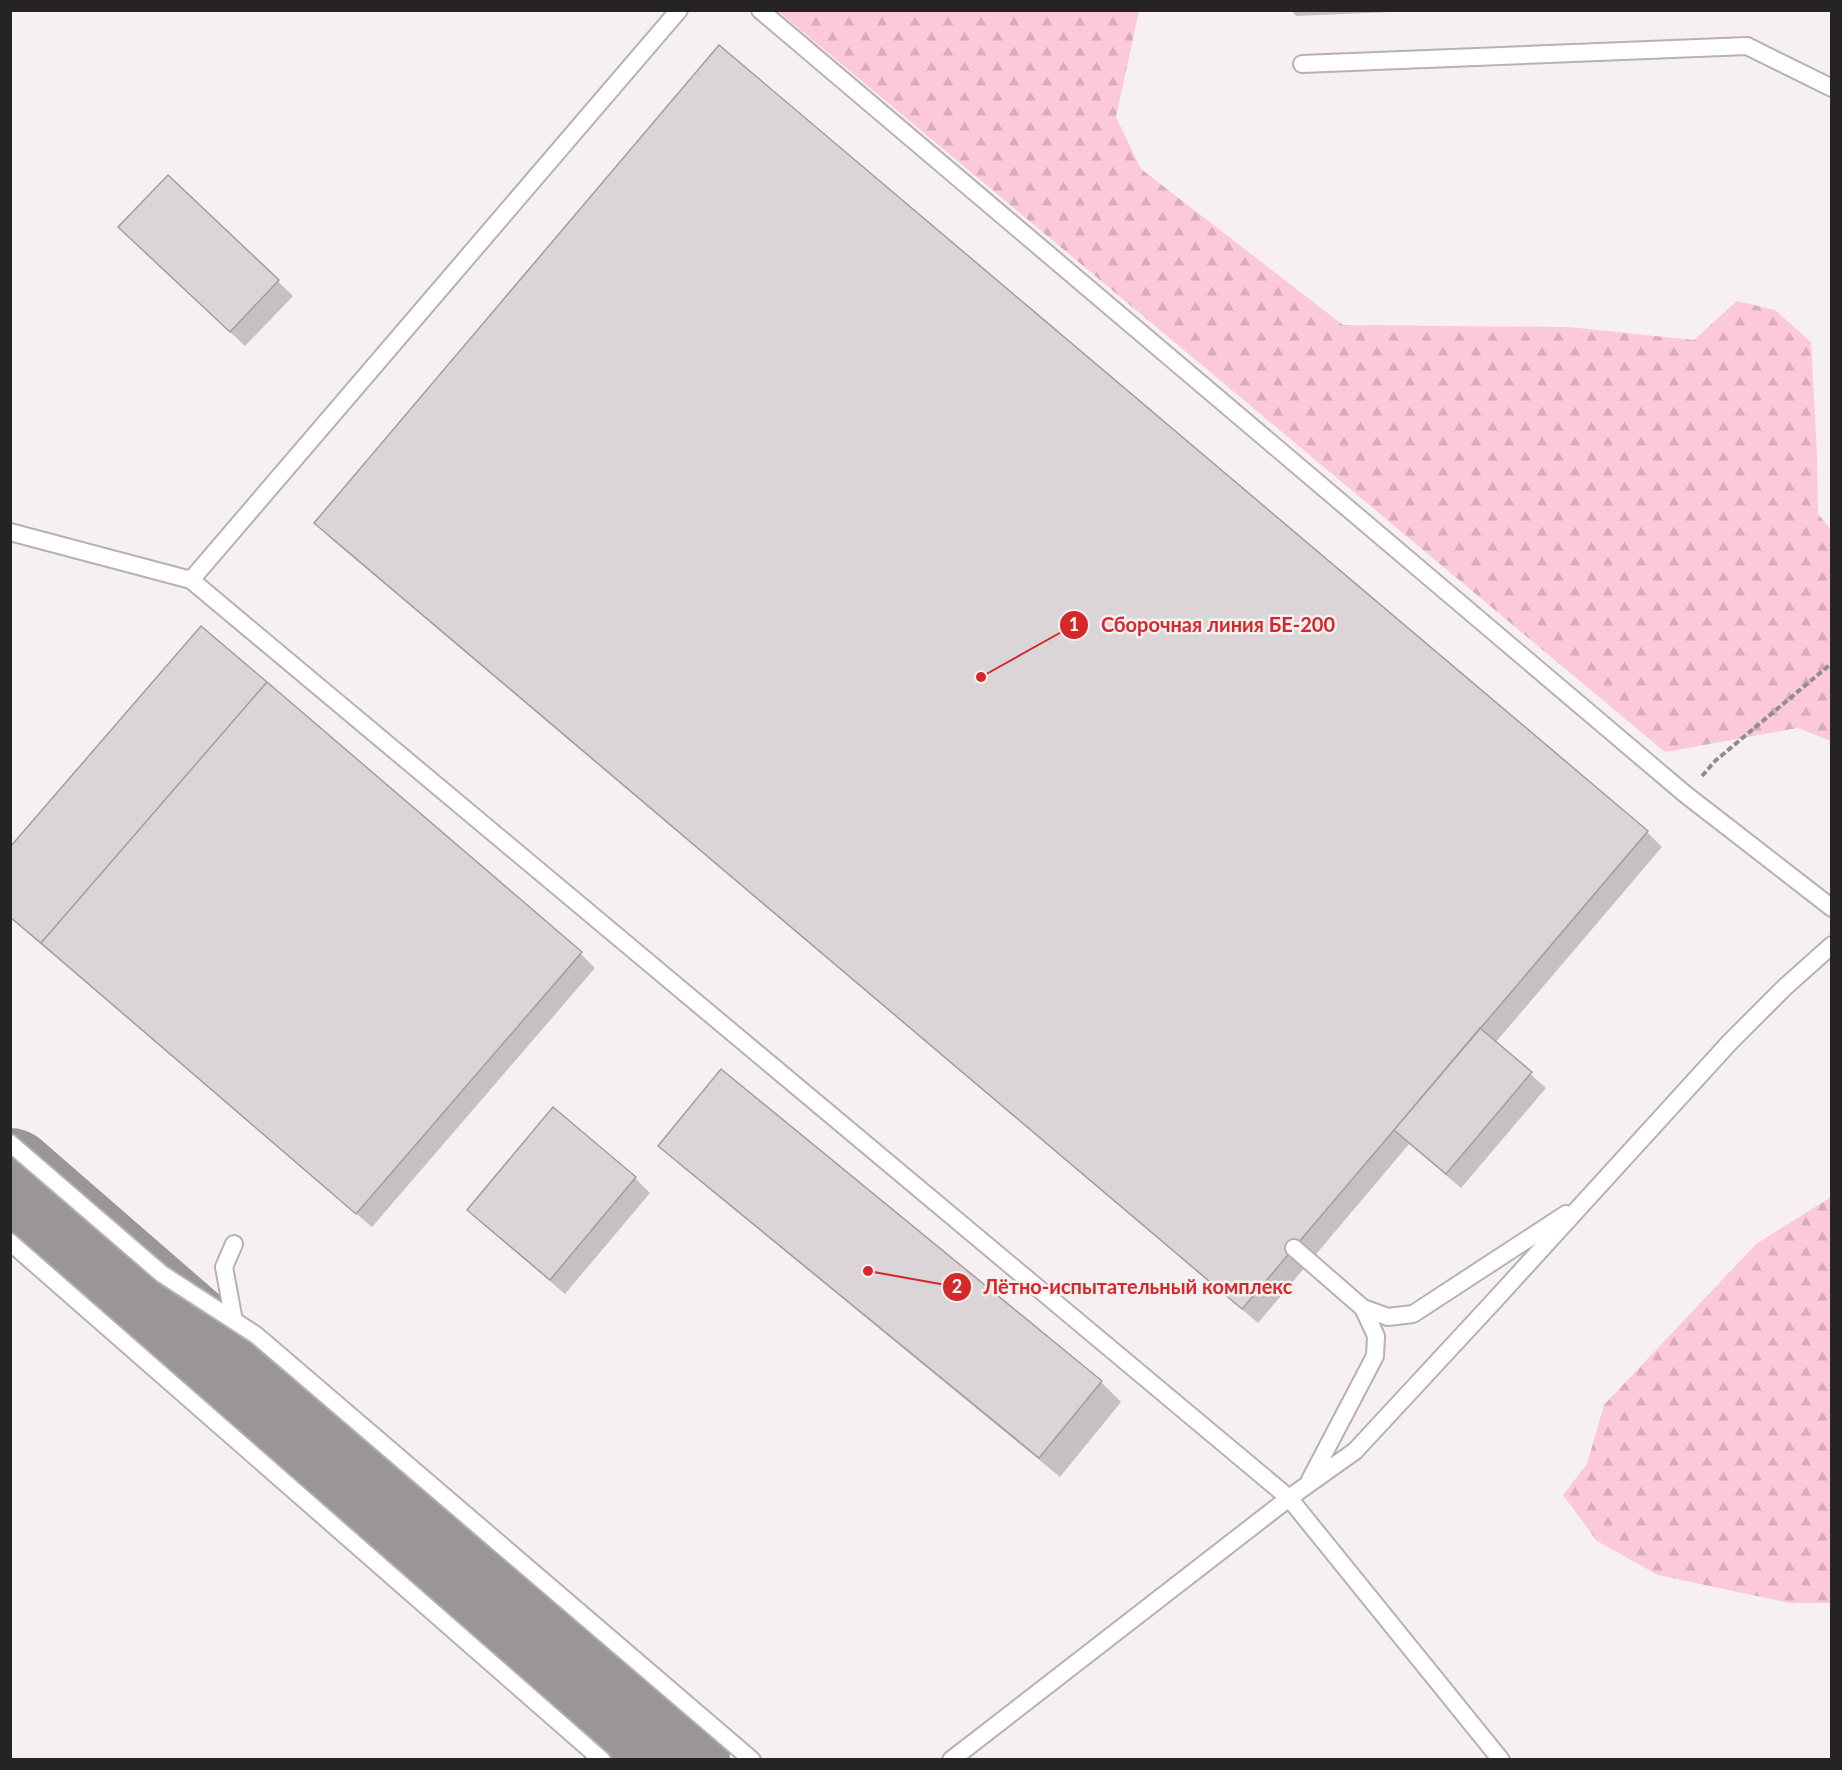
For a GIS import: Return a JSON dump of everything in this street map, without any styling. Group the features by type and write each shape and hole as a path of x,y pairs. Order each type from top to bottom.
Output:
{"lane":[{"path":"191,580 679,10"},
{"path":"760,10 1685,794 1832,908"},
{"path":"1302,64 1747,46 1832,88"},
{"path":"10,532 191,580 1289,1498 1501,1760"},
{"path":"951,1760 1289,1498 1355,1451 1730,1042 1785,987 1832,945"},
{"path":"10,1143 162,1274 256,1335 752,1760"},
{"path":"1294,1248 1363,1308 1388,1317 1413,1314 1585,1201"},
{"path":"10,1242 602,1760"},
{"path":"234,1244 224,1268 234,1321"},
{"path":"1309,1484 1375,1356 1376,1336 1363,1308"}],"path":[{"path":"1685,794 1715,761 1832,663"}],"green space":[{"path":"778,11 1139,11 1116,117 1141,169 1343,325 1568,327 1694,340 1737,301 1775,310 1811,342 1818,514 1831,530 1831,741 1798,728 1665,752"},
{"path":"1831,1197 1831,1603 1790,1603 1658,1575 1597,1541 1563,1495 1587,1464 1604,1405 1756,1244"}],"building":[{"path":"719,45 1648,831 1242,1309 314,523"},
{"path":"168,175 279,280 230,332 118,227"},
{"path":"201,626 267,682 41,943 10,917 10,847"},
{"path":"267,682 582,952 356,1214 41,943"},
{"path":"1480,1028 1532,1072 1446,1174 1394,1130"},
{"path":"721,1069 1102,1381 1039,1458 658,1146"},
{"path":"553,1107 636,1177 550,1280 467,1210"}],"taxiway":[{"path":"10,1175 683,1760"}],"place":[{"name":"Сборочная линия БЕ-200","path":"981,677"},
{"name":"Лётно-испытательный комплекс","path":"868,1271"}]}
